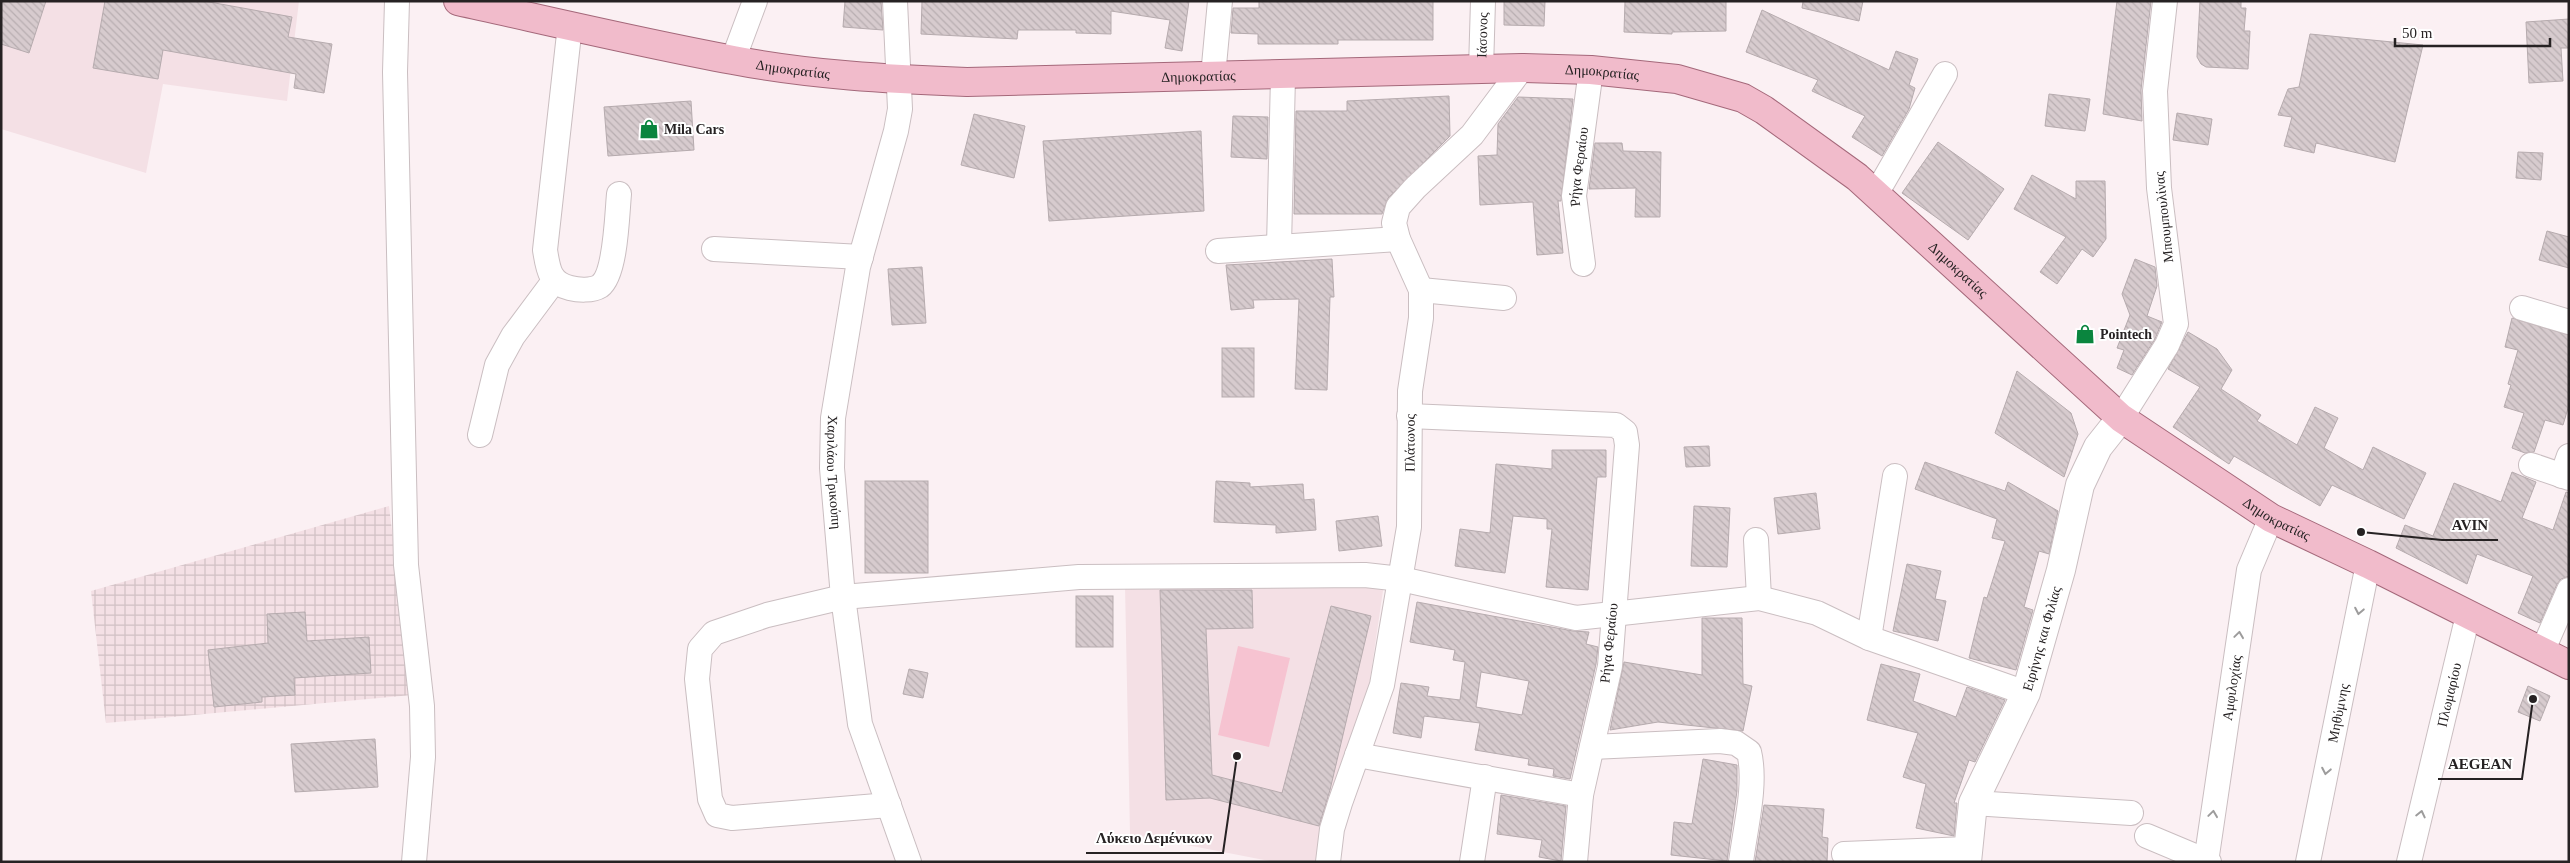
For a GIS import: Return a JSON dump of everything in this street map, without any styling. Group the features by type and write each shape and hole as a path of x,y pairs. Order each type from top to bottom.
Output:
{"main road":[{"name":"Δημοκρατίας","path":"458,1 733,60 801,70 898,80 967,82 1283,76 1522,68 1591,70 1677,79 1743,98 1793,131 1876,194 2121,418 2271,518 2368,564 2569,665"}],"street":[{"path":"397,1 395,72 406,565 422,706 423,757 414,862"},
{"path":"733,60 755,1"},
{"name":"Χαριλάου Τρικούπη","path":"895,1 900,109 896,131 861,257 833,418 832,468 843,597 860,724 909,862"},
{"path":"1213,76 1220,1"},
{"name":"Ιάσονος","path":"1481,69 1483,1"},
{"name":"Μπουμπουλίνας","path":"2121,418 2167,345 2176,324 2159,188 2157,130 2156,91 2165,1"},
{"path":"570,25 545,250 548,270 554,281 570,288 589,290 600,286 609,270 611,261 619,194"},
{"name":"Πλάτωνος","path":"1328,862 1332,829 1382,685 1401,579 1410,502 1410,391 1421,318 1421,290 1398,239 1394,223 1398,207 1415,188 1472,135 1522,68"},
{"name":"Ρήγα Φεραίου","path":"1582,264 1574,196 1591,70"},
{"path":"1876,194 1945,74"},
{"path":"1279,246 1283,76"},
{"path":"1218,251 1398,239"},
{"path":"714,249 861,257"},
{"path":"480,435 497,365 513,336 554,281"},
{"path":"1421,290 1504,298"},
{"path":"2522,308 2569,322"},
{"name":"Ρήγα Φεραίου","path":"1409,416 1616,426 1625,432 1627,445 1612,616 1610,666 1581,795 1576,862"},
{"name":"Ειρήνης και Φιλίας","path":"1967,855 1973,803 2026,693 2061,570 2080,485 2098,447 2121,418"},
{"path":"2531,465 2567,470"},
{"path":"1869,638 1895,476"},
{"name":"Αμφιλοχίας","path":"2207,861 2249,570 2271,518"},
{"path":"1756,540 1759,598"},
{"name":"Μηθύμνης","path":"2308,862 2368,564"},
{"path":"889,805 724,818 716,815 710,799 697,679 700,649 714,633 767,615 843,597 1079,577 1133,575 1365,575 1401,579 1576,618 1612,616 1759,598 1817,613 1869,638 2026,693"},
{"path":"2542,652 2569,590"},
{"name":"Πλωμαρίου","path":"2409,862 2468,615"},
{"path":"1592,747 1720,741 1736,743 1749,752 1752,765 1751,781 1741,862"},
{"path":"1358,756 1581,795"},
{"path":"1472,862 1485,777"},
{"path":"1973,803 2131,813"},
{"path":"2147,836 2207,861"},
{"path":"1844,854 1967,855"}],"shaded area":[{"path":"1,1 299,1 287,101 163,84 146,173 1,129"},
{"path":"389,506 412,695 106,723 91,591"},
{"path":"1384,584 1369,686 1321,827 1317,862 1274,862 1130,834 1125,586"},
{"path":"1238,646 1290,658 1269,747 1218,735"}],"building":[{"path":"1,1 46,1 29,53 1,44"},
{"path":"105,1 204,1 292,17 288,37 332,44 324,93 294,88 296,74 163,50 158,79 93,68"},
{"path":"845,1 881,1 883,30 843,27"},
{"path":"922,1 1189,1 1182,51 1165,48 1170,20 1111,11 1111,34 1076,33 1076,30 1018,30 1017,39 921,34"},
{"path":"1259,1 1433,1 1433,40 1338,40 1338,44 1258,44 1258,34 1231,33 1233,8 1259,8"},
{"path":"1504,1 1545,1 1544,26 1504,25"},
{"path":"1625,1 1726,1 1726,31 1672,32 1672,34 1624,32"},
{"path":"1803,1 1863,1 1859,21 1802,8"},
{"path":"2117,1 2151,1 2141,90 2142,121 2103,114"},
{"path":"2200,1 2241,1 2241,8 2246,8 2244,31 2250,31 2248,69 2206,67 2201,64 2197,57"},
{"path":"1762,10 1889,70 1896,51 1918,59 1909,85 1915,88 1909,109 1882,156 1852,137 1865,116 1812,91 1818,80 1746,52"},
{"path":"2569,19 2569,48 2561,48 2563,81 2529,83 2526,22"},
{"path":"2310,34 2423,45 2395,162 2316,143 2314,153 2284,146 2292,117 2278,115 2288,89 2299,87"},
{"path":"2049,94 2090,99 2085,131 2045,126"},
{"path":"1449,96 1450,136 1388,198 1382,214 1294,214 1296,111 1347,111 1347,101"},
{"path":"1518,97 1573,99 1561,201 1558,201 1563,253 1537,255 1533,202 1480,205 1478,156 1497,155 1498,124"},
{"name":"Mila Cars","path":"691,101 694,150 608,156 604,107"},
{"path":"2177,113 2212,119 2208,145 2173,140"},
{"path":"974,114 1025,126 1014,178 961,165"},
{"path":"1233,116 1268,117 1267,159 1231,157"},
{"path":"1201,131 1204,211 1049,221 1043,141"},
{"path":"1938,142 2004,189 1968,240 1902,193"},
{"path":"1595,143 1622,143 1623,151 1661,152 1660,217 1635,217 1636,188 1589,189"},
{"path":"2518,152 2543,153 2541,180 2516,178"},
{"path":"2032,175 2076,199 2076,181 2105,181 2106,239 2093,257 2082,249 2057,284 2040,272 2066,237 2014,209"},
{"path":"2547,231 2569,237 2569,268 2539,260"},
{"path":"1332,259 1334,297 1330,297 1327,390 1295,389 1299,299 1253,300 1254,308 1231,310 1226,265"},
{"path":"2135,259 2155,267 2157,286 2147,316 2162,322 2155,339 2132,375 2117,368 2124,350 2117,348 2130,315 2122,294"},
{"path":"922,267 926,323 892,325 888,269"},
{"path":"2512,318 2569,335 2569,405 2563,425 2545,420 2534,452 2525,453 2512,448 2524,413 2504,407 2511,385 2508,384 2518,350 2505,347"},
{"path":"2188,332 2217,349 2232,370 2221,389 2261,415 2257,421 2297,445 2315,407 2338,418 2324,448 2363,470 2373,447 2426,473 2404,519 2332,485 2320,506 2234,456 2229,464 2173,427 2200,387 2168,369"},
{"path":"1222,348 1254,348 1254,397 1222,397"},
{"path":"2017,371 2071,413 2078,434 2064,477 1995,433"},
{"path":"1709,446 1710,466 1686,467 1684,447"},
{"path":"1552,450 1606,450 1606,477 1597,477 1588,590 1546,587 1552,529 1547,529 1547,519 1513,516 1505,573 1455,566 1460,529 1490,533 1496,464 1552,469"},
{"path":"1925,462 2005,491 2008,482 2058,511 2049,554 2039,551 2024,607 2033,610 2016,670 1969,658 1984,597 1987,598 2005,541 1992,538 1997,519 1915,489"},
{"path":"2512,472 2536,482 2522,518 2553,530 2566,492 2569,493 2569,576 2561,579 2557,584 2540,623 2518,613 2533,576 2477,554 2467,584 2396,548 2405,525 2433,536 2454,483 2501,502"},
{"path":"865,481 928,481 928,573 865,573"},
{"path":"1216,481 1250,483 1250,487 1303,484 1304,500 1314,499 1316,530 1276,533 1276,525 1214,522"},
{"path":"1816,493 1820,529 1778,534 1774,498"},
{"path":"1694,506 1730,508 1727,567 1691,566"},
{"path":"1378,516 1382,546 1339,551 1336,521"},
{"path":"1907,564 1941,571 1935,599 1946,601 1938,641 1893,631"},
{"path":"1160,590 1252,590 1253,628 1206,629 1212,775 1282,793 1331,606 1371,616 1330,790 1319,826 1210,798 1166,800"},
{"path":"1076,596 1113,596 1113,647 1076,647"},
{"path":"1417,602 1573,631 1589,632 1586,644 1598,647 1596,664 1570,779 1553,776 1554,769 1528,765 1529,759 1475,750 1480,723 1424,716 1421,738 1393,733 1401,683 1429,687 1427,696 1460,700 1465,662 1453,660 1455,650 1410,642","holes":["1481,672 1529,681 1522,715 1476,707"]},
{"path":"305,612 307,641 369,637 371,673 294,678 295,695 262,697 262,702 214,707 208,650 268,643 267,614"},
{"path":"1702,618 1742,618 1743,684 1752,686 1743,731 1658,722 1610,730 1624,662 1702,675"},
{"path":"1881,664 1920,674 1913,701 1956,717 1967,687 2005,700 1975,762 1969,760 1954,803 1957,803 1954,836 1916,828 1926,784 1903,777 1918,733 1867,720"},
{"path":"909,669 928,673 923,698 903,694"},
{"path":"2528,686 2550,696 2540,721 2518,712"},
{"path":"375,739 378,787 295,792 291,744"},
{"path":"1703,759 1737,765 1737,791 1727,861 1671,855 1674,822 1692,824"},
{"path":"1501,795 1566,806 1561,861 1539,857 1542,840 1497,834"},
{"path":"1764,805 1824,809 1822,837 1828,838 1827,862 1755,862"}],"place":[{"name":"Mila Cars","path":"649,129"},
{"name":"Pointech","path":"2085,334"},
{"name":"AVIN","path":"2361,532"},
{"name":"AEGEAN","path":"2533,699"},
{"name":"Λύκειο Δεμένικων","path":"1237,756"}]}
